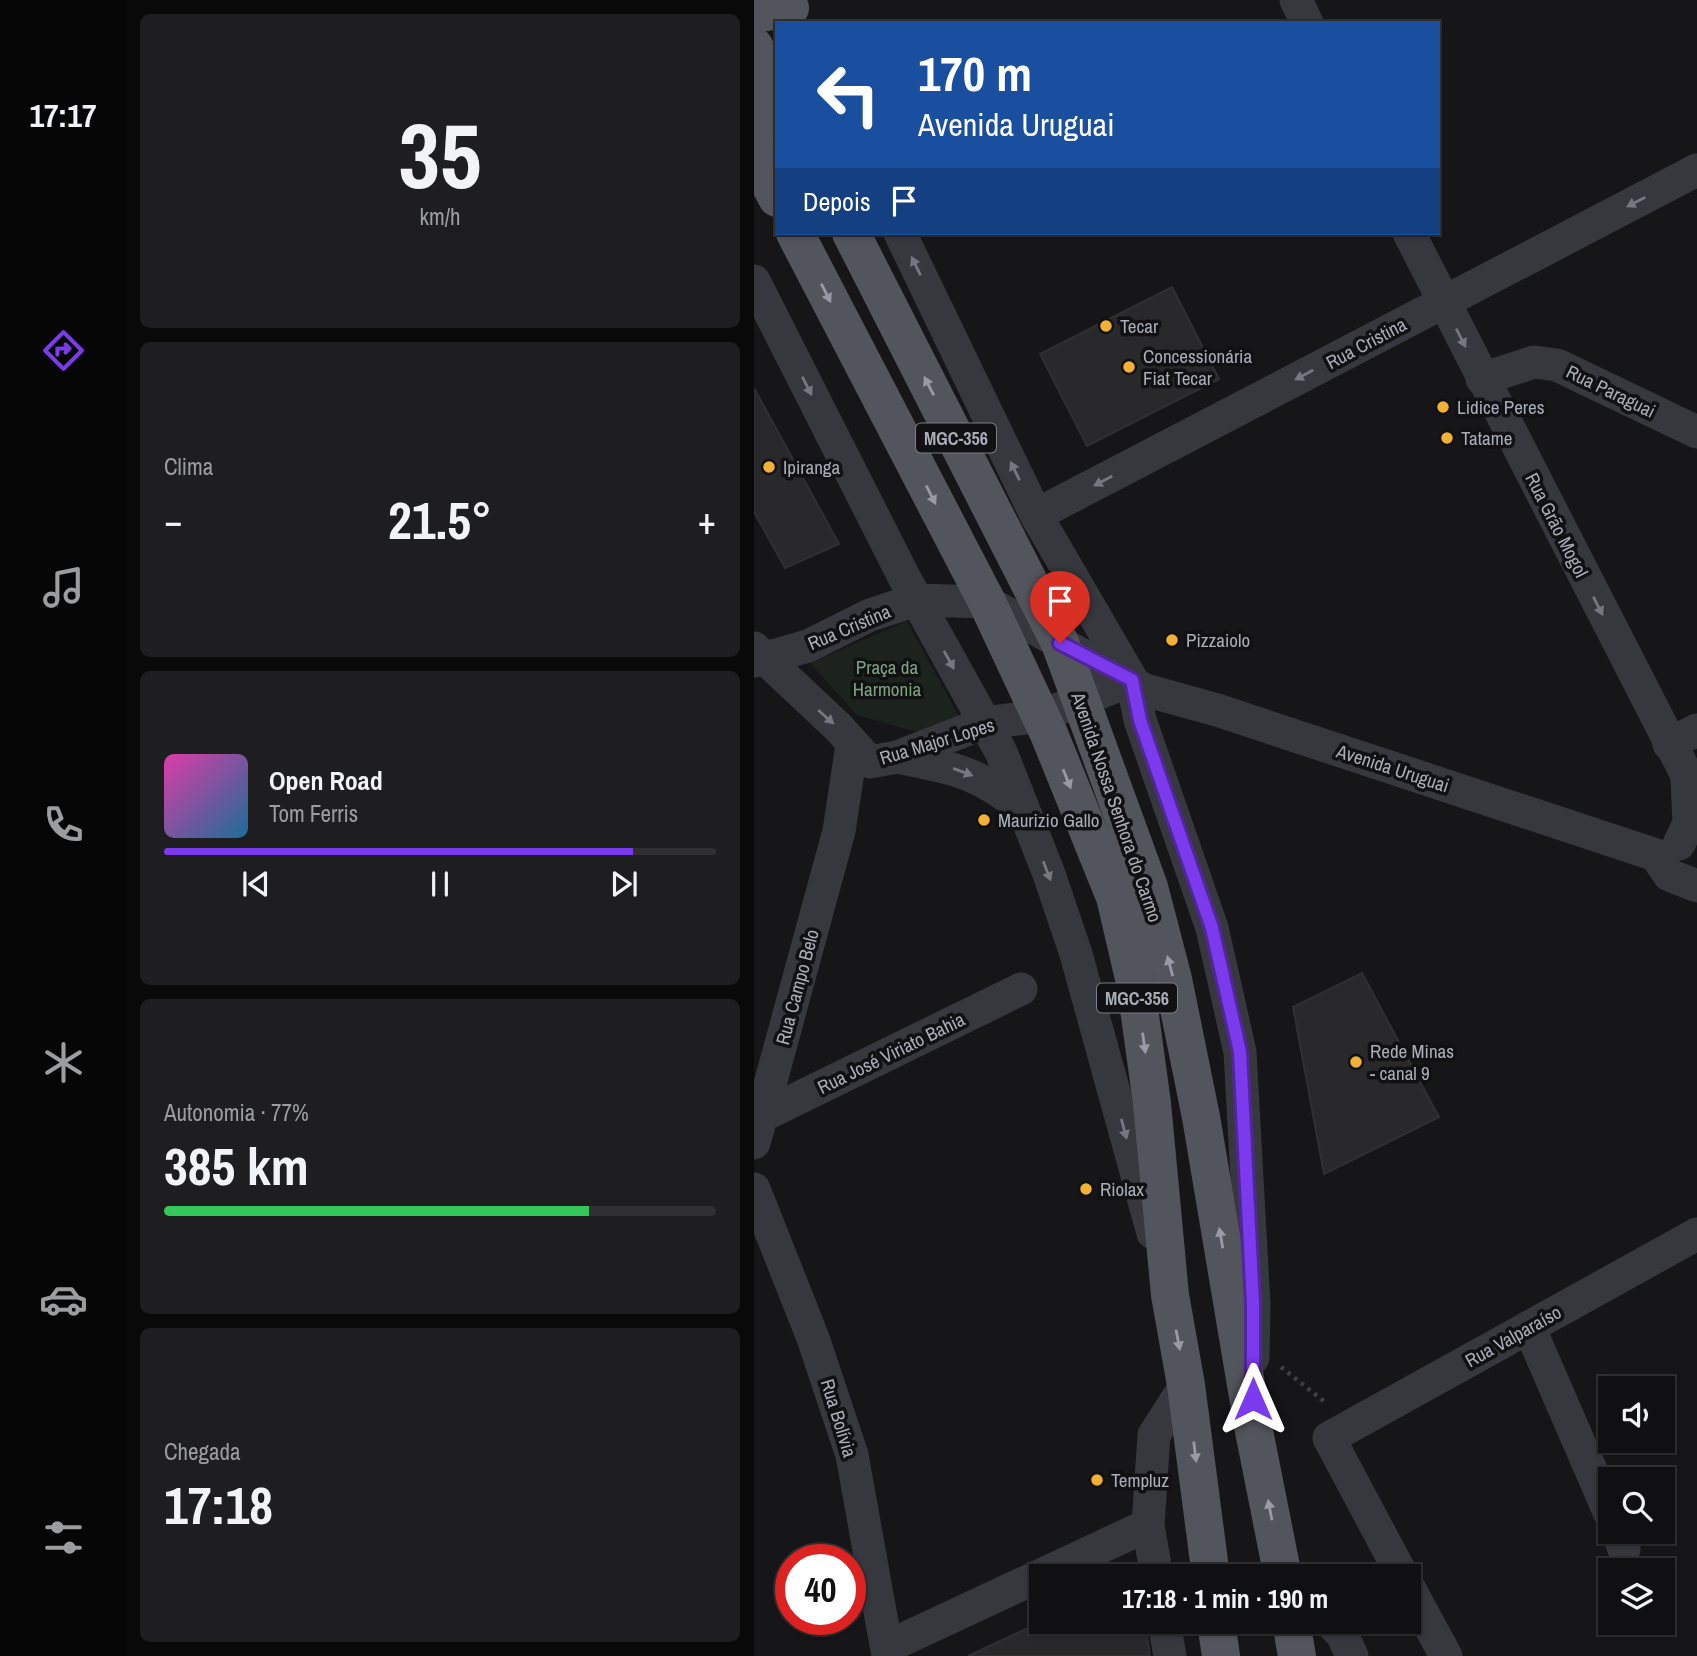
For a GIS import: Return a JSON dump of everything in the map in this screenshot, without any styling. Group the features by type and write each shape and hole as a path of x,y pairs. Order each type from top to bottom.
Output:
{"main road":[{"path":"754,46 775,88"},
{"path":"754,103 775,136"},
{"path":"754,154 775,194"},
{"name":"Avenida Nossa Senhora do Carmo","path":"796,235 987,602 1041,716 1115,897 1136,987 1152,1103 1170,1295 1186,1385 1209,1564"},
{"name":"Avenida Nossa Senhora do Carmo","path":"852,235 1060,643 1149,887 1173,979 1201,1118 1253,1426 1281,1564"},
{"path":"1218,1634 1221,1656"},
{"path":"1293,1634 1296,1656"}],"street":[{"path":"1296,0 1306,21"},
{"name":"Rua Cristina","path":"1036,515 1697,170"},
{"name":"Avenida Nossa Senhora do Carmo","path":"901,235 1036,515 1132,680 1140,720 1212,928 1240,1052 1253,1345 1253,1426"},
{"name":"Rua Grão Mogol","path":"1410,235 1482,379 1683,737 1692,787 1689,823 1677,850"},
{"name":"Avenida Nossa Senhora do Carmo","path":"754,281 916,600 1001,752 1075,954 1170,1295"},
{"name":"Rua Paraguai","path":"1482,379 1534,362 1557,365 1697,432"},
{"name":"Rua Cristina","path":"757,655 808,646 870,615 916,600 987,602"},
{"name":"Avenida Uruguai","path":"987,602 1132,680 1145,690 1677,850 1669,876 1697,886"},
{"path":"800,690 797,665 808,646"},
{"name":"Rua Major Lopes","path":"757,655 873,754 984,723 1041,716"},
{"path":"1041,716 1080,703 1132,680"},
{"path":"1149,747 1159,723 1172,717 1217,710"},
{"path":"873,754 958,769 993,784 1022,808"},
{"name":"Rua Campo Belo","path":"758,1130 839,831 873,754"},
{"name":"Rua José Viriato Bahia","path":"758,1130 1021,989"},
{"name":"Rua Bolívia","path":"754,1189 813,1338 852,1455 888,1652"},
{"name":"Rua Valparaíso","path":"1341,1431 1697,1234"},
{"path":"1529,1327 1598,1486"},
{"path":"1155,1564 1148,1525 1154,1435 1186,1385"},
{"path":"1341,1431 1397,1564"},
{"path":"888,1652 1148,1525"},
{"path":"1421,1610 1446,1656"},
{"path":"1166,1634 1170,1656"},
{"path":"1343,1634 1352,1656"}],"path":[{"path":"1253,1345 1341,1431"}],"green space":[{"name":"Praça da Harmonia","path":"907,621 963,724 924,734 857,715 810,663"}],"building":[{"name":"Concessionária Fiat Tecar","path":"1172,287 1219,379 1087,446 1040,354"},
{"path":"754,388 839,544 785,568 754,512"},
{"name":"Rede Minas - canal 9","path":"1362,973 1439,1117 1324,1174 1293,1007"},
{"path":"1029,1628 1029,1634 1147,1634 1150,1656 968,1656"}],"place":[{"name":"Tecar","path":"1106,326"},
{"name":"Concessionária Fiat Tecar","path":"1129,367"},
{"name":"Lidice Peres","path":"1443,407"},
{"name":"Tatame","path":"1447,438"},
{"name":"Ipiranga","path":"769,467"},
{"name":"Pizzaiolo","path":"1172,640"},
{"name":"Maurizio Gallo","path":"984,820"},
{"name":"Rede Minas - canal 9","path":"1356,1062"},
{"name":"Riolax","path":"1086,1189"},
{"name":"Templuz","path":"1097,1480"}],"route":[{"path":"1060,643 1132,680 1140,720 1171,803 1212,928 1240,1052 1253,1304 1253,1399"}]}
